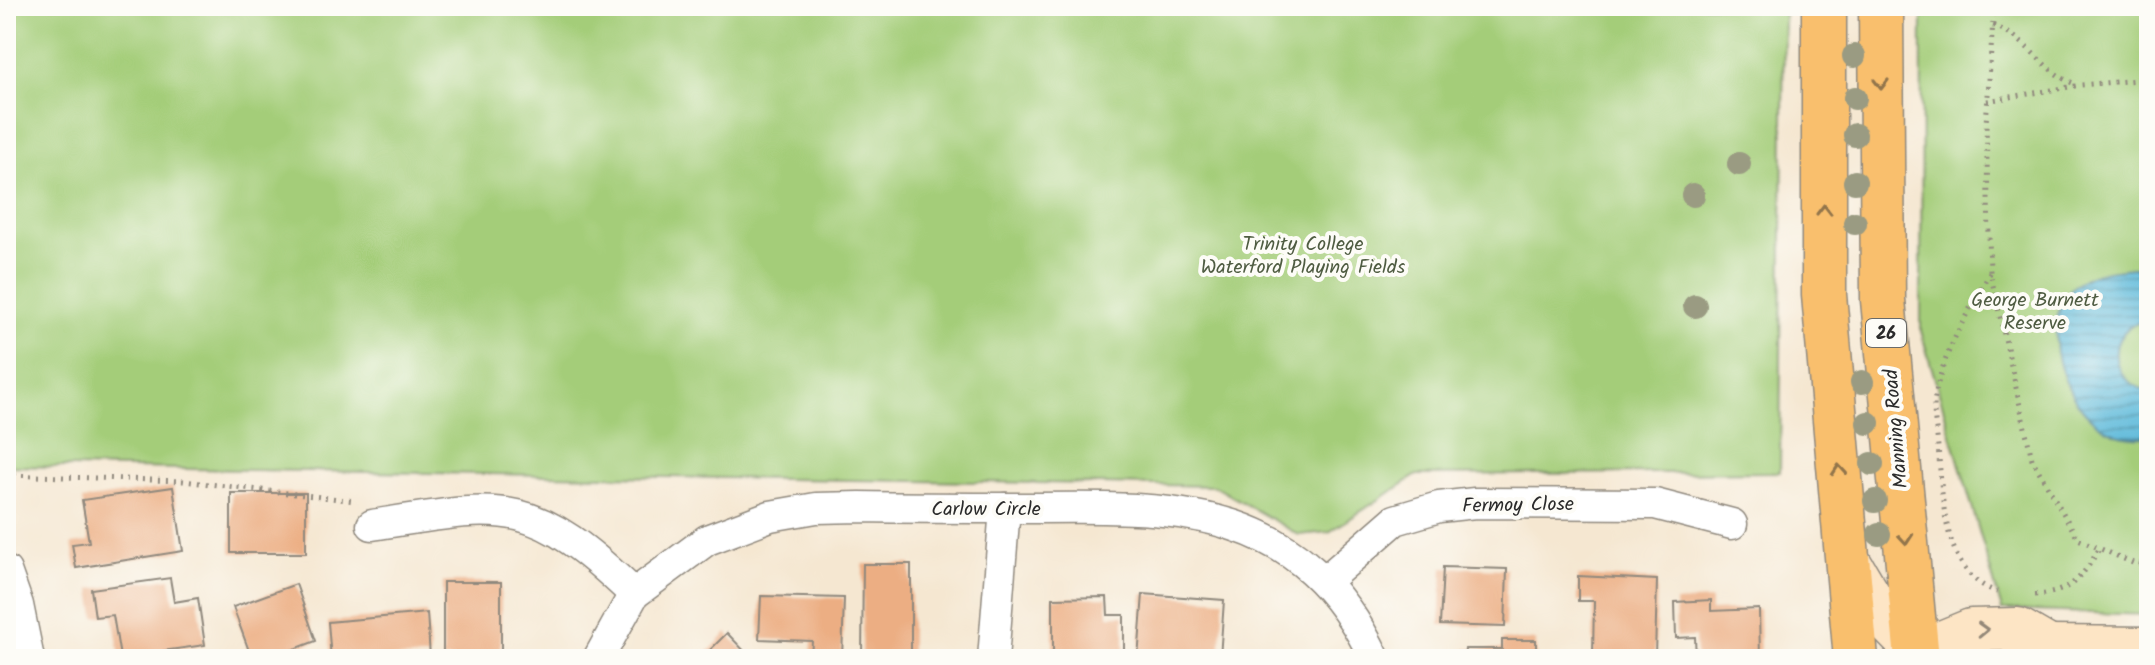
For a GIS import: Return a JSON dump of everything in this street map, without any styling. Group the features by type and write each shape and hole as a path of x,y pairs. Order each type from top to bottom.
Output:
{"main road":[{"path":"1824,6 1824,295 1856,659"},
{"name":"Manning Road","path":"1881,6 1883,300 1925,657"}],"street":[{"name":"Fermoy Close","path":"1325,581 1395,520 1439,507 1475,503 1635,503 1675,507 1732,524"},
{"name":"Carlow Circle","path":"598,659 634,594 707,540 770,516 816,508 1138,507 1186,512 1258,536 1292,554 1325,581 1375,659"},
{"path":"993,659 1005,508"},
{"path":"372,525 475,509 518,513 586,549 634,594"},
{"path":"1847,558 1881,615 1925,657 1971,630 2018,629 2035,653 2149,648"},
{"path":"6,571 18,605 29,659"}],"path":[{"path":"1994,6 1987,101 1990,272 2032,459 2078,539 2149,566"},
{"path":"1993,26 2022,43 2061,80 2081,85"},
{"path":"1987,101 2081,85 2149,79"},
{"path":"1990,272 1951,344 1934,399 1945,525 1957,553 1981,587 2002,593"},
{"path":"6,475 183,481 354,499 372,525"},
{"path":"2028,596 2057,594 2080,580 2099,549"}],"green space":[{"name":"Trinity College Waterford Playing Fields","path":"6,6 1784,6 1780,472 1417,475 1329,532 1299,535 1214,486 6,466"},
{"name":"George Burnett Reserve","path":"1922,6 2149,6 2149,615 2002,610 1921,331"}],"water":[{"path":"2149,266 2149,319 2134,324 2124,332 2116,354 2124,377 2149,391 2149,436 2121,435 2098,424 2079,404 2065,379 2057,352 2056,325 2063,301 2078,283 2103,272"}],"building":[{"path":"173,487 183,551 76,568 72,544 89,542 82,500"},
{"path":"231,493 306,493 306,553 231,553"},
{"path":"863,564 911,564 911,659 862,659"},
{"path":"1443,567 1507,569 1505,627 1440,625"},
{"path":"1578,576 1657,580 1655,657 1593,655 1594,601 1578,601"},
{"path":"170,578 174,602 198,598 205,645 120,657 113,615 95,617 91,589"},
{"path":"443,582 501,582 501,659 443,659"},
{"path":"296,584 316,641 268,659 252,659 233,607"},
{"path":"1143,594 1224,600 1220,658 1138,659"},
{"path":"761,596 844,598 842,659 811,659 812,641 759,639"},
{"path":"1107,597 1108,615 1124,615 1124,656 1053,656 1053,598"},
{"path":"1711,600 1711,611 1759,609 1760,659 1696,659 1695,637 1676,638 1675,602"},
{"path":"427,613 430,657 331,659 328,622"},
{"path":"727,633 752,659 701,659"},
{"path":"1502,640 1536,640 1536,659 1464,659 1465,649 1502,649"}]}
